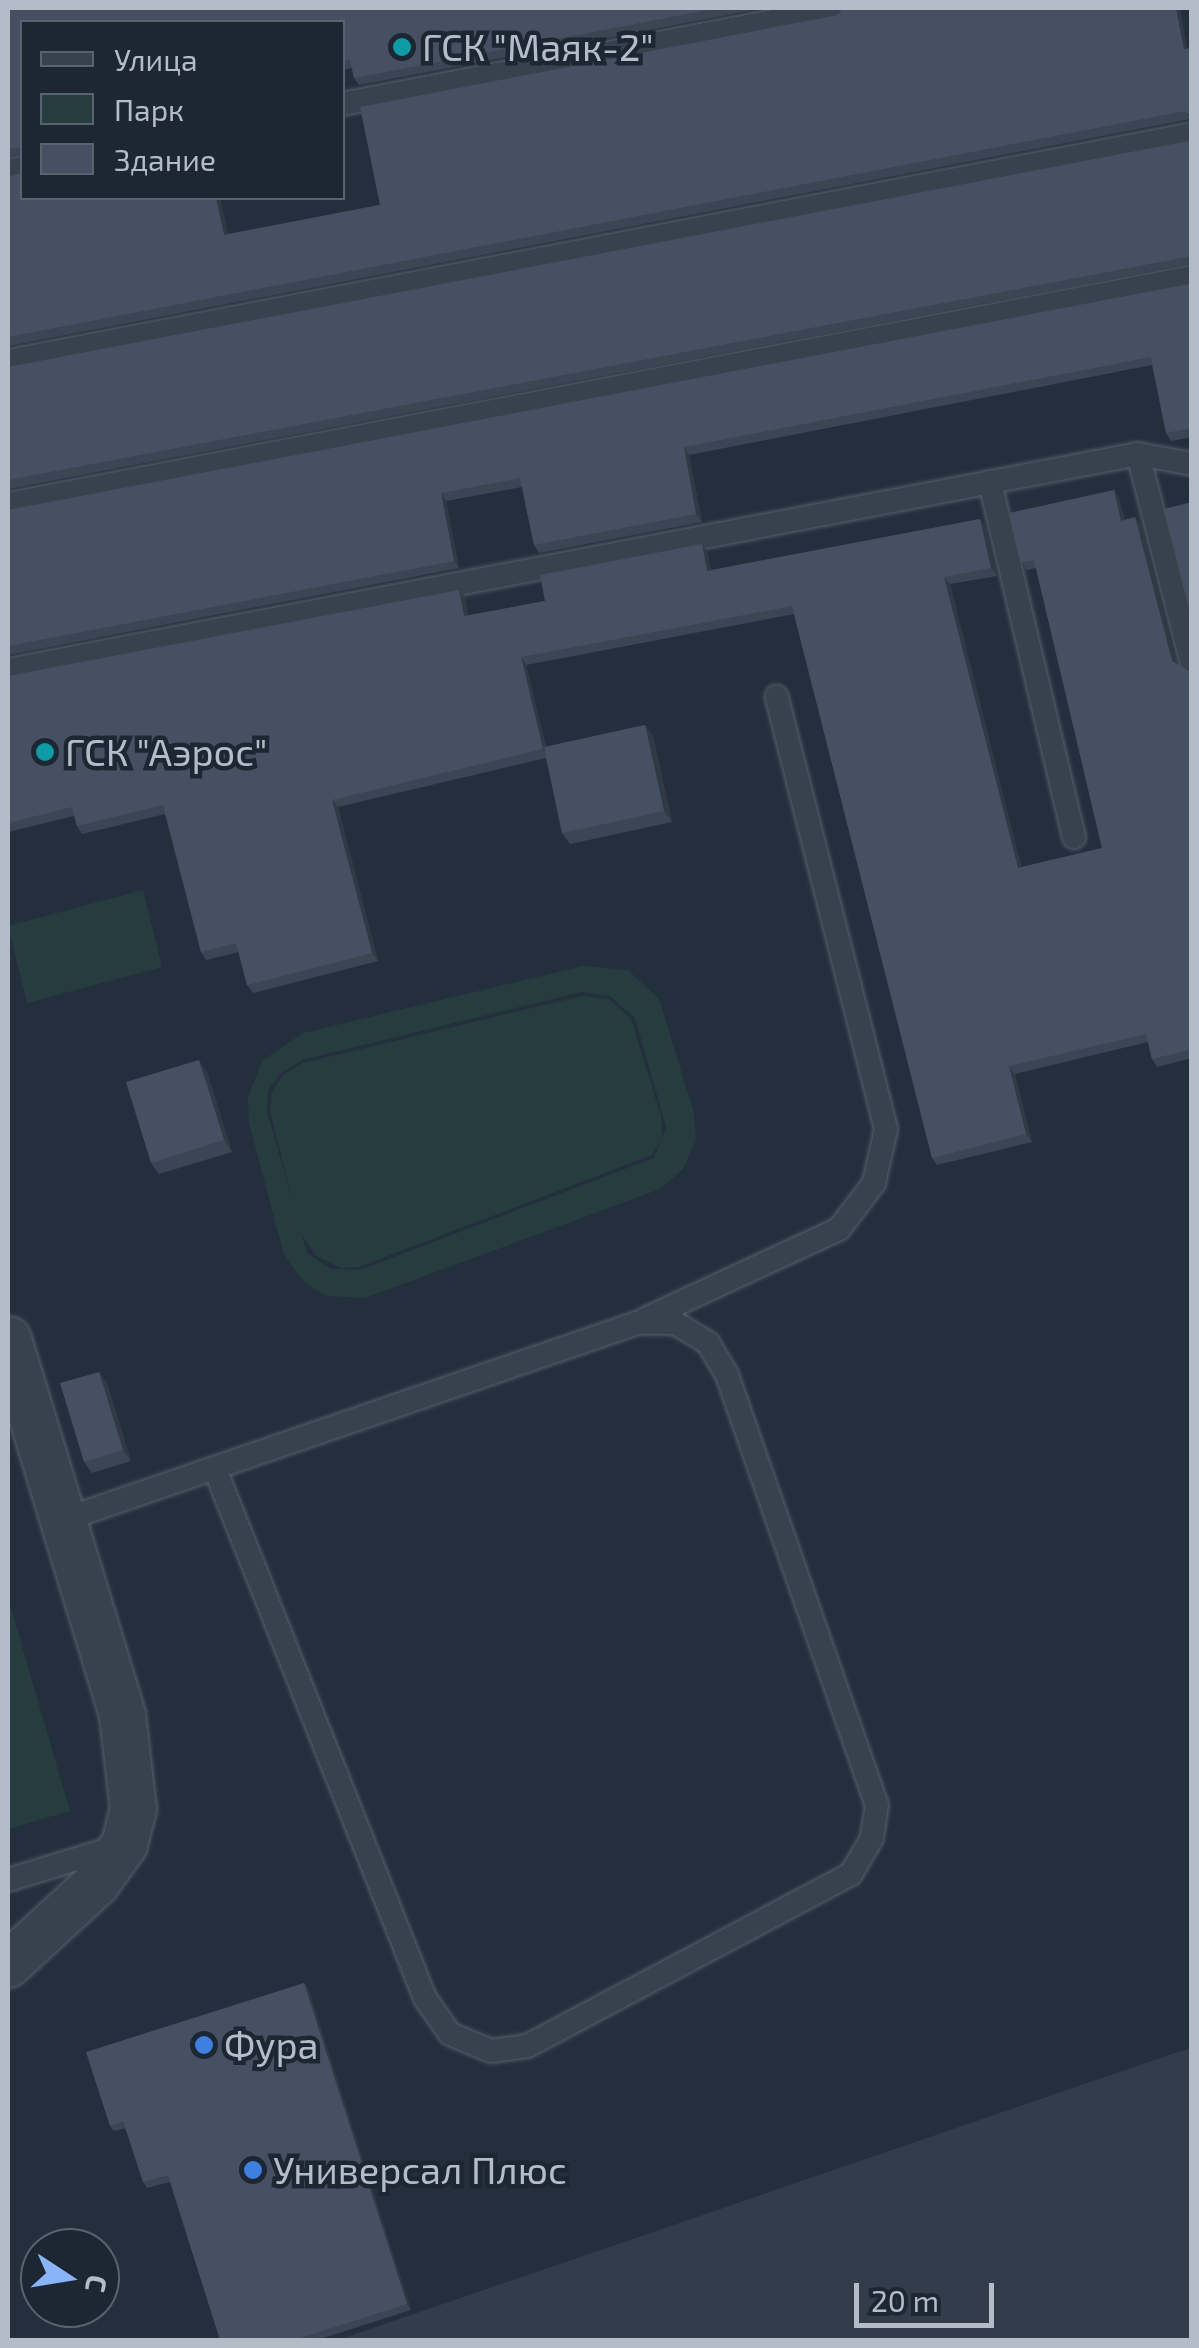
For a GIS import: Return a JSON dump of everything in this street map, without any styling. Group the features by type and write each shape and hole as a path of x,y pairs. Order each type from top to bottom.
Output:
{"street":[{"path":"8,1339 122,1715 132,1808 124,1844 96,1883 8,1964"}],"lane":[{"path":"345,103 841,8"},
{"path":"8,360 1192,134"},
{"path":"8,504 1192,278"},
{"path":"1138,454 1188,633 1192,664"},
{"path":"8,670 1138,454 1192,464"},
{"path":"990,482 1074,837"},
{"path":"63,1520 637,1322 839,1228 874,1182 886,1129 777,698"},
{"path":"215,1468 425,1998 450,2034 491,2051 527,2046 810,1900 851,1874 872,1838 876,1804 727,1374 708,1344 675,1323 637,1322"},
{"path":"8,1880 124,1844"}],"shaded area":[{"path":"1191,2048 1191,2340 338,2340 1166,2056"}],"green space":[{"path":"143,890 162,967 27,1003 8,926"},
{"path":"583,966 628,970 659,999 694,1113 696,1140 683,1169 660,1189 365,1298 326,1296 303,1281 284,1255 249,1123 248,1097 262,1061 303,1033","holes":["581,992 610,996 635,1018 666,1127 654,1158 360,1270 330,1269 307,1253 267,1111 268,1090 281,1073 302,1060"]},
{"path":"582,996 609,999 631,1019 661,1116 662,1138 652,1155 359,1267 341,1268 316,1256 300,1232 270,1111 272,1092 283,1075 303,1063"},
{"path":"8,1598 70,1811 8,1829"}],"building":[{"path":"8,8 718,8 354,78 350,60 345,61 345,20 20,20 20,147 8,149"},
{"path":"843,8 1176,8 1184,49 1192,48 1192,117 1185,111 8,337 8,177 20,174 20,200 216,200 224,235 380,205 360,107 838,15"},
{"path":"1192,138 1192,256 8,480 8,367"},
{"path":"1192,282 1192,428 1166,433 1151,357 684,447 696,514 534,545 520,478 441,493 454,561 8,646 8,510"},
{"path":"1114,490 1121,521 1135,517 1172,661 1189,671 1192,667 1192,1049 1152,1059 1146,1034 1009,1066 1026,1134 932,1158 792,606 521,657 543,749 332,800 372,953 247,985 236,943 201,952 163,805 77,826 72,807 8,823 8,676 459,590 464,616 545,601 540,575 702,544 707,571 980,519 991,568 944,577 1018,868 1102,848 1034,560 1021,562 1009,513"},
{"path":"1192,502 1192,615 1164,509"},
{"path":"645,725 664,811 562,833 544,747"},
{"path":"199,1060 224,1140 151,1163 126,1082"},
{"path":"99,1372 123,1450 84,1462 60,1383"},
{"name":"Универсал Плюс","path":"304,1983 407,2304 294,2340 220,2340 168,2175 143,2182 123,2121 110,2126 86,2052"}],"place":[{"name":"ГСК \"Маяк-2\"","path":"402,47"},
{"name":"ГСК \"Аэрос\"","path":"45,752"},
{"name":"Фура","path":"204,2045"},
{"name":"Универсал Плюс","path":"253,2170"}]}
